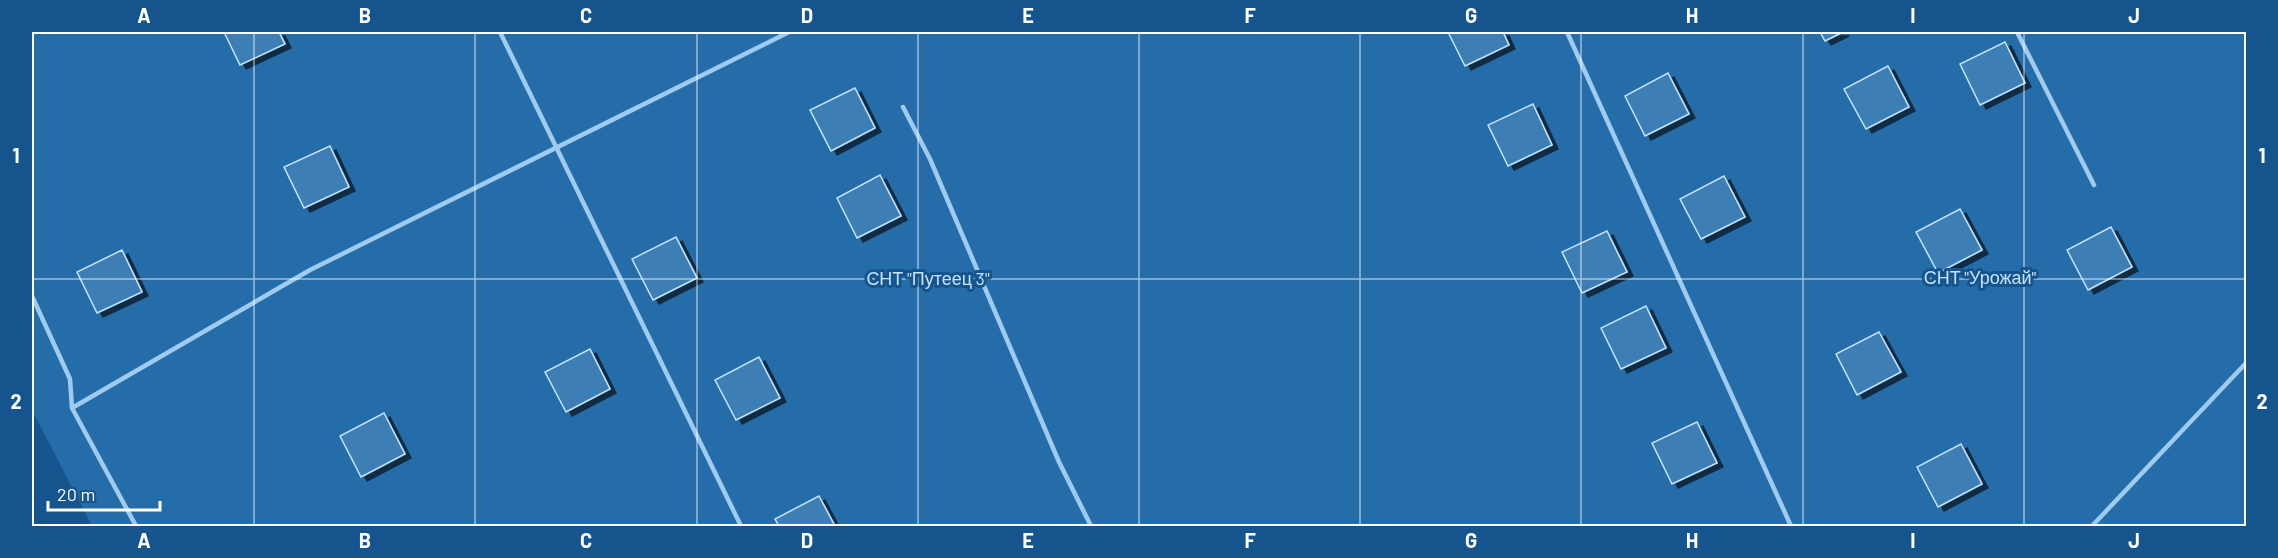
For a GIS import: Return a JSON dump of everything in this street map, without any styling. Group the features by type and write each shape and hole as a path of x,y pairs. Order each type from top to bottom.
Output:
{"lane":[{"path":"500,32 741,526"},
{"path":"72,408 310,270 789,32"},
{"path":"1567,32 1791,526"},
{"path":"2018,32 2094,185"},
{"path":"903,107 930,159 1059,462 1090,526"},
{"path":"32,296 70,379 72,408 136,526"},
{"path":"2092,526 2247,363"}],"green space":[{"name":"СНТ \"Путеец 3\"","path":"32,32 2246,32 2246,526 92,526 32,410"}],"building":[{"path":"224,32 279,32 285,44 240,65"},
{"path":"1448,32 1503,32 1509,45 1465,66"},
{"path":"1820,32 1843,32 1825,41"},
{"path":"2005,42 2025,83 1980,105 1960,64"},
{"path":"1888,66 1909,107 1866,129 1844,89"},
{"path":"1668,73 1689,114 1645,136 1625,96"},
{"path":"855,88 875,128 831,151 810,110"},
{"path":"1533,104 1552,145 1508,166 1488,125"},
{"path":"330,146 349,187 304,208 284,167"},
{"path":"880,175 901,216 857,238 837,198"},
{"path":"1724,176 1745,217 1701,239 1680,199"},
{"path":"1960,209 1982,250 1938,273 1916,232"},
{"path":"2111,227 2132,267 2088,290 2067,250"},
{"path":"1607,231 1627,272 1582,293 1562,252"},
{"path":"676,237 697,278 653,300 632,259"},
{"path":"122,250 142,292 97,313 77,272"},
{"path":"1646,306 1666,348 1621,369 1601,328"},
{"path":"1879,332 1901,372 1857,395 1836,354"},
{"path":"590,349 610,389 566,412 545,372"},
{"path":"759,357 780,398 736,420 715,380"},
{"path":"384,413 405,454 361,477 340,436"},
{"path":"1697,422 1717,463 1672,484 1652,443"},
{"path":"1961,444 1982,484 1938,507 1917,467"},
{"path":"819,496 835,526 779,526 775,519"}],"park label":[{"name":"СНТ \"Урожай\"","path":"1980,278"}]}
